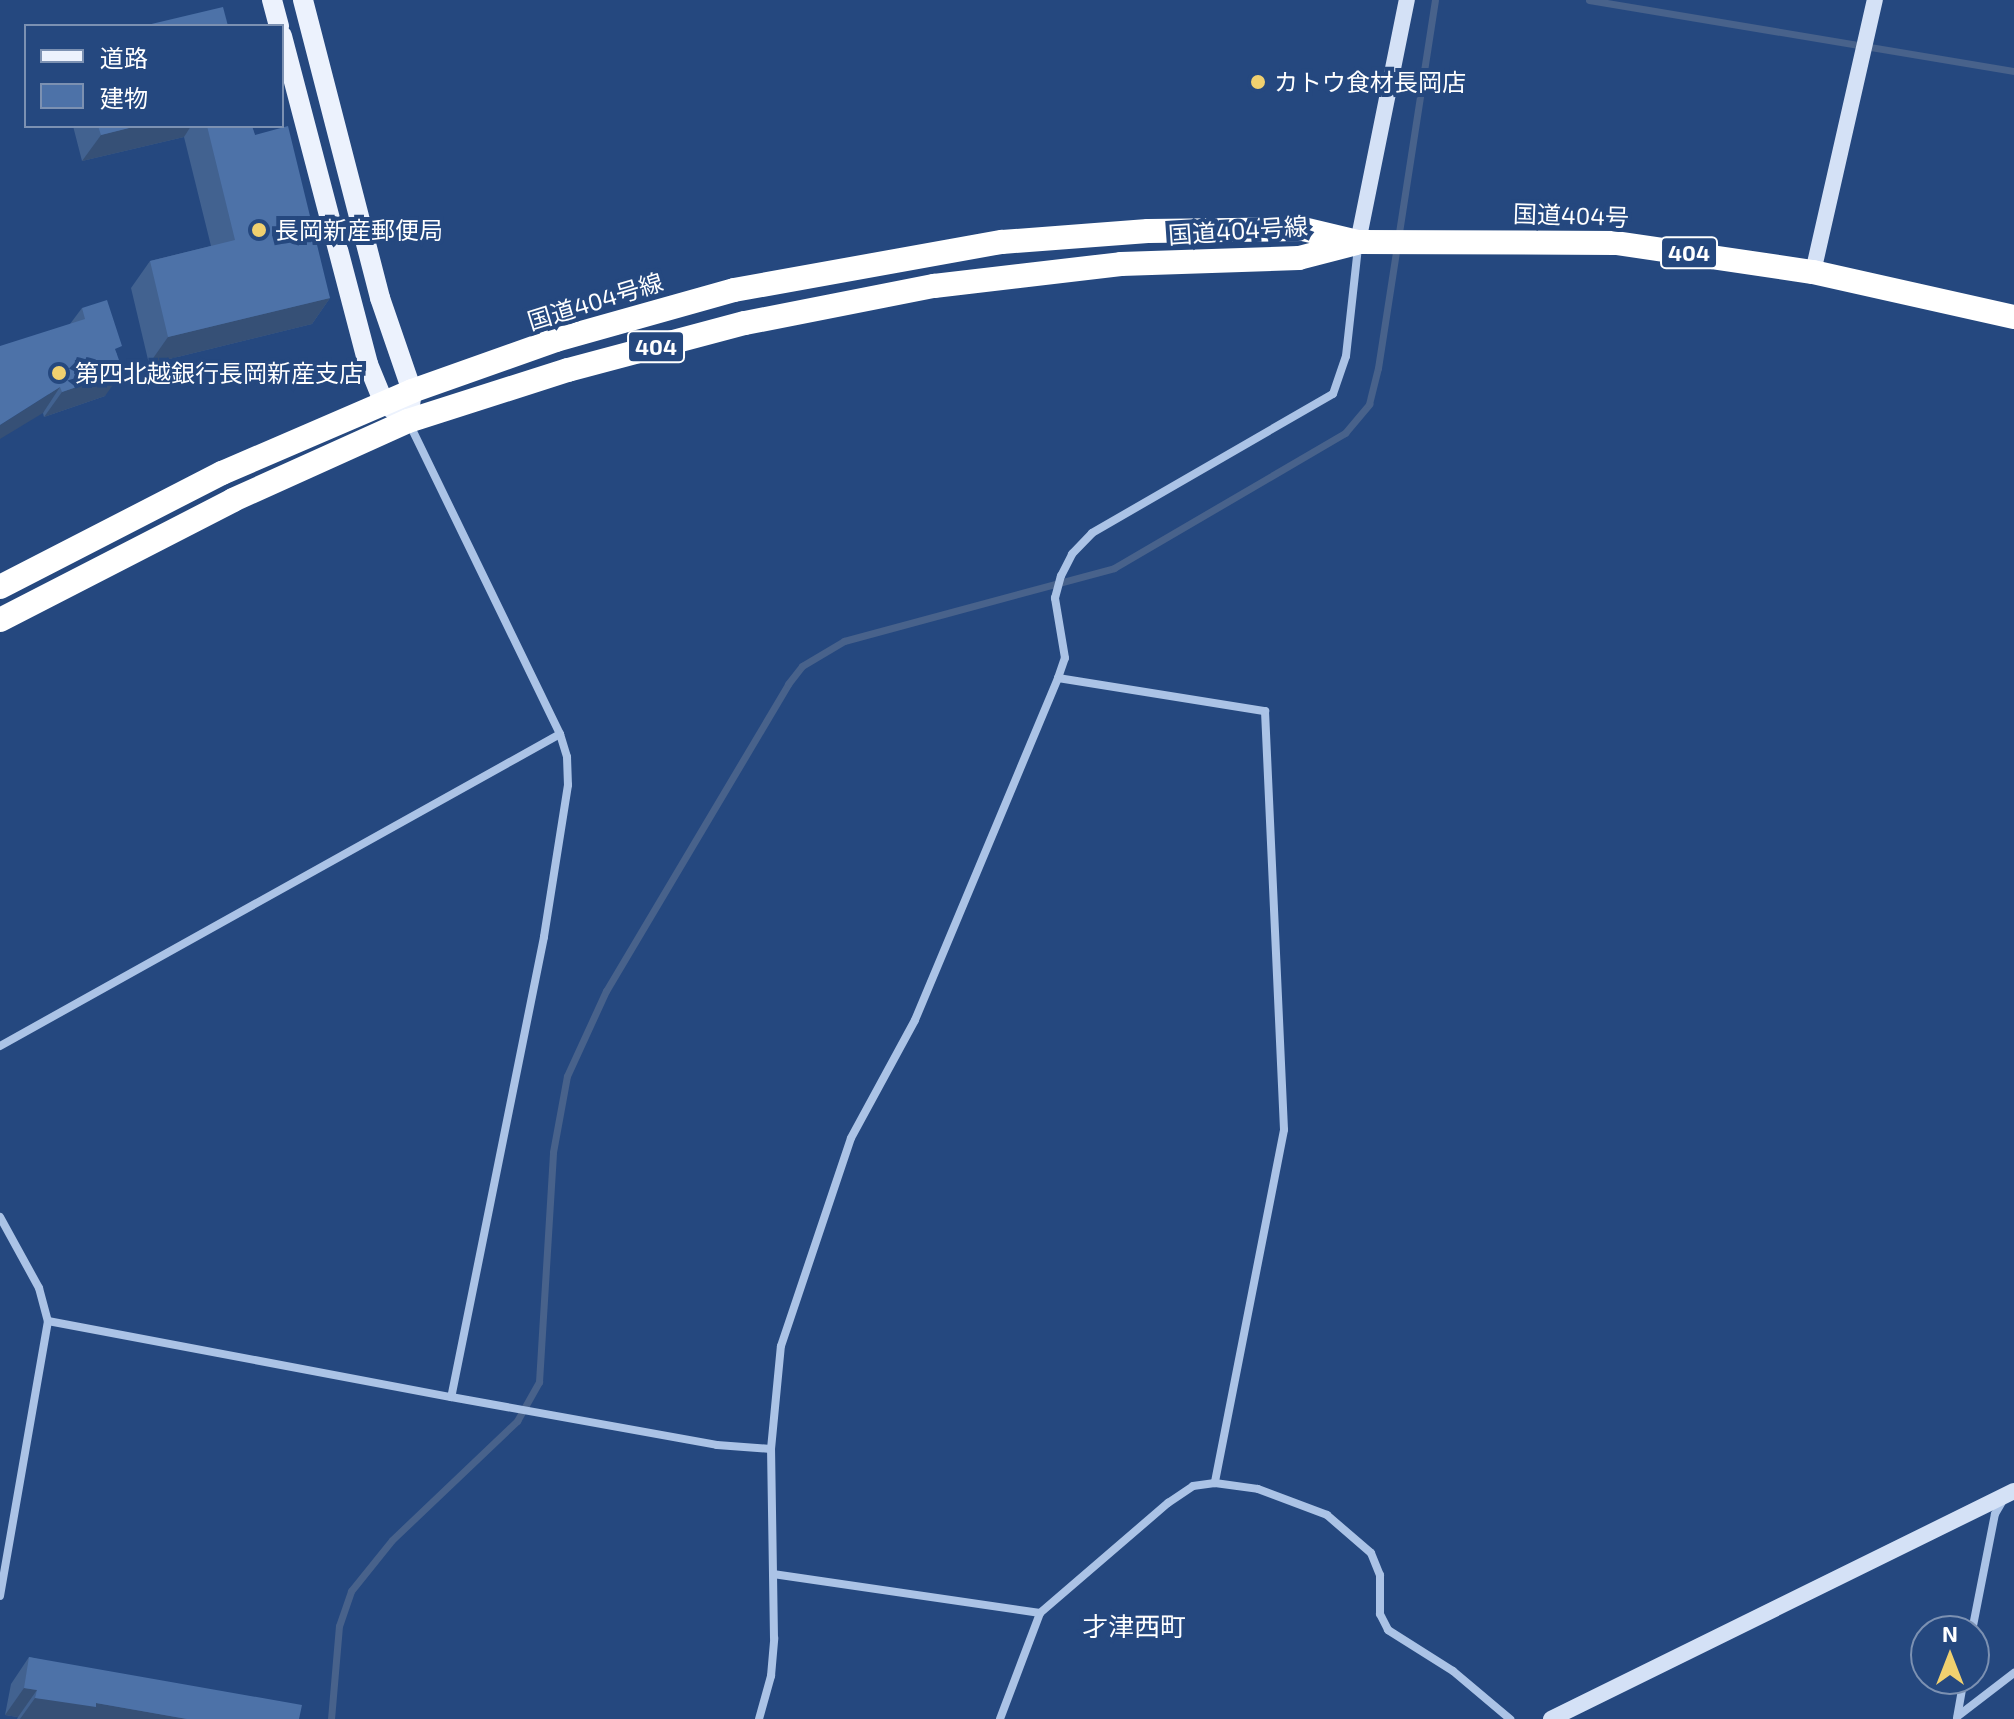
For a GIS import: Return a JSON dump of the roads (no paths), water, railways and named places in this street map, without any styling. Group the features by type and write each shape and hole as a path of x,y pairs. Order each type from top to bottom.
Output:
{"highway":[{"name":"国道404号線","path":"0,587 222,473 412,391 556,340 734,290 960,248 1148,231 1303,229 1358,242"},
{"name":"国道404号線","path":"0,620 233,500 408,421 568,370 835,303 1121,264 1299,258 1358,242"},
{"name":"国道404号","path":"1358,242 1616,243 1813,272 2014,317"}],"main road":[{"path":"272,0 278,24"},
{"path":"284,44 352,309 384,403 408,421 412,391 380,298 303,0"}],"street":[{"path":"759,1719 771,1676 771,1449 781,1346 851,1138 915,1020 1058,678 1065,658 1055,598 1072,554 1092,533 1333,394 1346,356 1358,242 1407,0"},
{"path":"1813,272 1875,0"},
{"path":"408,421 560,734 567,757 568,785 544,937 451,1397"},
{"path":"1058,678 1265,711 1284,1130 1215,1483"},
{"path":"0,1046 560,734"},
{"path":"0,1217 39,1288 48,1321 0,1596"},
{"path":"48,1321 717,1445 771,1449"},
{"path":"1000,1719 1040,1613 1168,1503 1193,1486 1215,1483 1258,1489 1327,1515 1371,1553 1380,1575 1380,1614 1388,1630 1453,1671 1510,1719"},
{"path":"1975,1615 1995,1514 2010,1493"},
{"path":"1551,1719 2010,1493"},
{"path":"773,1574 1040,1613"},
{"path":"1957,1718 2014,1673"},
{"path":"1957,1718 1961,1695"}],"waterway":[{"path":"331,1719 339,1626 351,1591 392,1540 517,1421 539,1382 553,1152 567,1076 606,991 788,684 802,666 844,641 1114,568 1345,433 1369,404 1378,368 1435,0"},
{"path":"1589,0 2014,71"}],"place":[{"name":"カトウ食材長岡店","path":"1258,82"},
{"name":"長岡新産郵便局","path":"259,230"},
{"name":"第四北越銀行長岡新産支店","path":"59,373"}],"district":[{"name":"才津西町","path":"1134,1626"}]}
